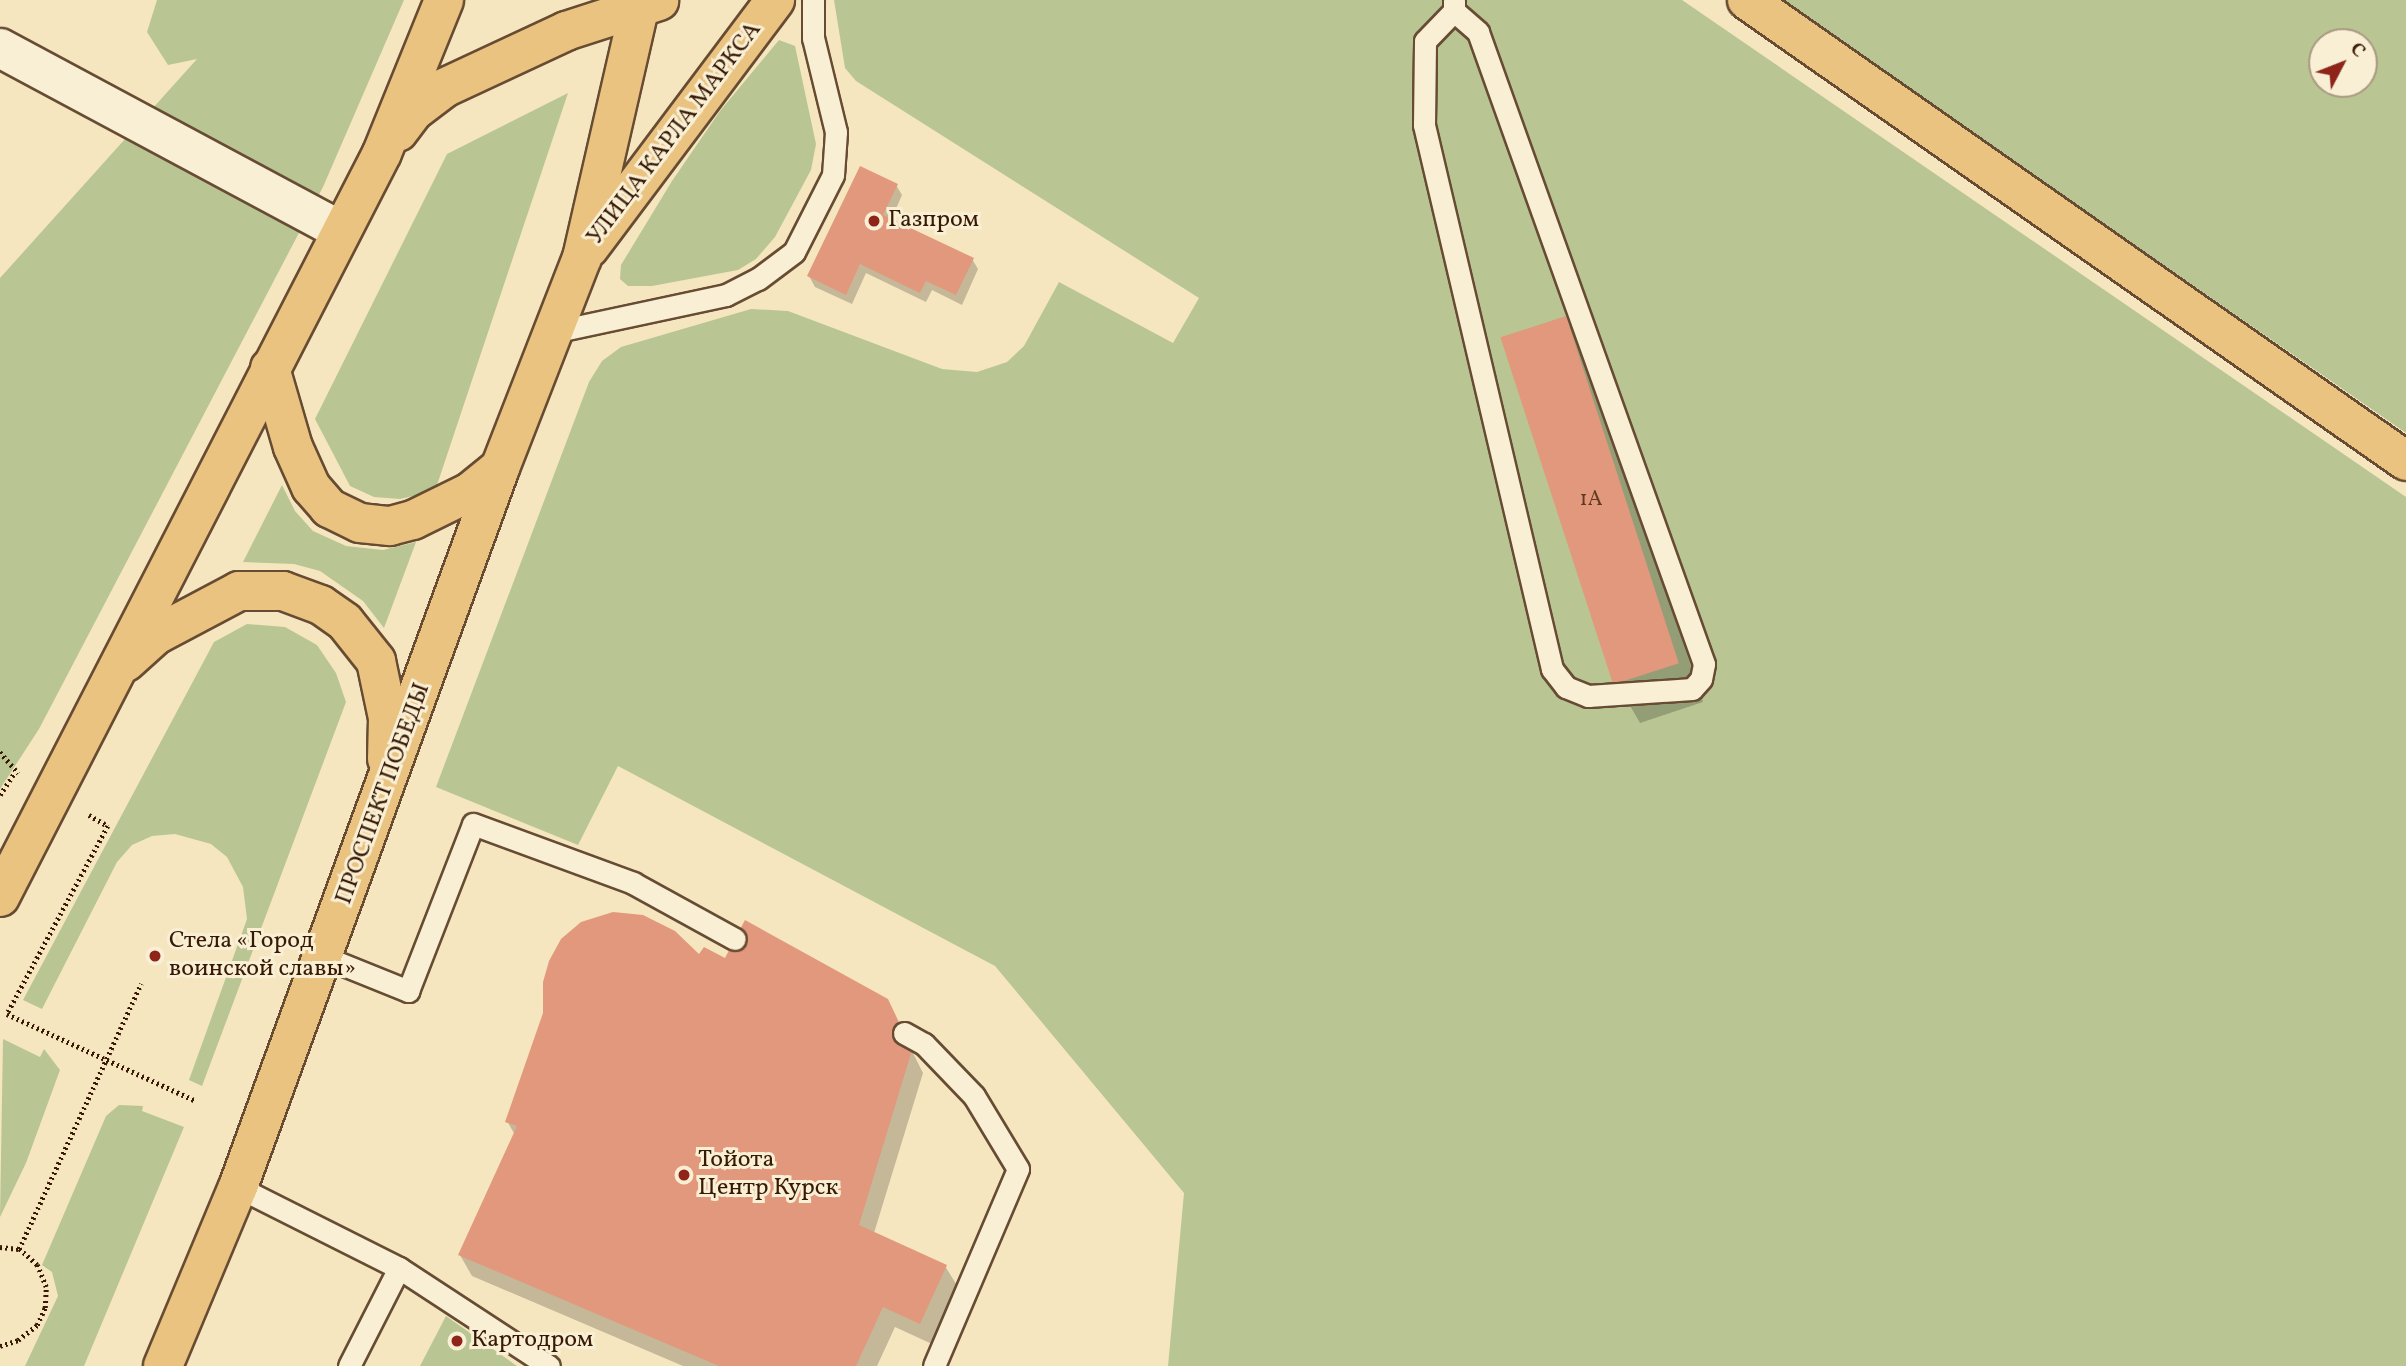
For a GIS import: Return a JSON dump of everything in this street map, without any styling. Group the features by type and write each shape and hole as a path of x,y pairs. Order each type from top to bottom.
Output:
{"main road":[{"path":"0,897 54,794 110,676 382,153 444,0"},
{"name":"УЛИЦА КАРЛА МАРКСА","path":"582,258 775,0"},
{"path":"1747,0 2406,461"},
{"path":"382,153 414,111 444,88 566,31 648,2"},
{"name":"УЛИЦА КАРЛА МАРКСА","path":"582,258 648,2"},
{"name":"ПРОСПЕКТ ПОБЕДЫ","path":"163,1366 238,1187 385,793 500,468 582,258"},
{"path":"270,368 293,447 311,487 329,508 360,523 390,526 413,520 470,492 500,468"},
{"path":"110,676 156,635 239,591 284,591 321,605 345,622 376,661 388,718 385,793"}],"street":[{"path":"0,48 341,231"}],"lane":[{"path":"553,332 726,295 758,279 794,252 833,174 836,132 813,38 813,0"},
{"path":"1454,5 1478,32 1704,664 1701,678 1692,690 1588,696 1566,687 1552,669 1424,125 1425,41 1454,5"},
{"path":"324,957 408,991 473,824 633,883 735,939"},
{"path":"904,1033 924,1044 974,1096 1018,1169 934,1366"},
{"path":"238,1187 399,1268 550,1366"},
{"path":"349,1366 399,1268"}],"path":[{"path":"0,752 15,771 108,826 6,1014 196,1101"},
{"path":"19,1250 141,984"},
{"path":"0,1248 19,1250 37,1265 47,1287 45,1308 37,1325 18,1340 0,1346"}],"green space":[{"path":"157,0 404,0 323,187 39,729 0,789 0,278 197,59 168,65 147,32"},
{"path":"834,0 1682,0 2406,497 2406,1366 1168,1366 1184,1193 995,966 618,766 578,845 436,787 589,382 602,361 621,347 751,309 788,311 942,369 977,372 1007,362 1024,346 1059,282 1173,343 1199,298 856,81 845,68"},
{"path":"1781,0 2406,0 2406,433"},
{"path":"779,40 795,46 816,144 811,170 775,237 756,259 738,270 652,286 628,286 620,279 621,265 672,181 720,111"},
{"path":"568,93 435,491 400,499 374,497 350,486 315,419 447,154"},
{"path":"282,485 295,511 313,531 346,546 383,550 416,542 384,628 363,601 320,571 294,564 243,562"},
{"path":"247,624 285,627 317,645 336,673 346,702 202,1086 189,1080 247,919 243,887 227,857 211,844 175,834 152,836 132,845 117,862 42,1009 23,1000 214,642"},
{"path":"3,1039 40,1057 44,1049 60,1070 26,1163 0,1217"},
{"path":"119,1105 143,1106 142,1111 184,1127 84,1366 25,1366 58,1296 52,1272 42,1265 106,1116"},
{"name":"Картодром","path":"446,1316 517,1366 420,1366"}],"building":[{"path":"860,166 898,184 883,215 974,258 956,295 926,281 920,293 860,264 846,295 807,276"},
{"path":"1566,316 1679,663 1613,684 1500,337"},
{"name":"Тойота Центр Курск","path":"613,912 643,915 675,931 699,954 704,947 725,958 745,920 888,999 912,1050 859,1225 947,1265 920,1324 883,1307 856,1366 719,1366 458,1255 517,1126 505,1122 543,1013 543,982 549,961 561,939 581,922"}],"place":[{"name":"Газпром","path":"874,221"},
{"name":"Стела «Город воинской славы»","path":"155,956"},
{"name":"Тойота Центр Курск","path":"684,1175"},
{"name":"Картодром","path":"457,1341"}]}
